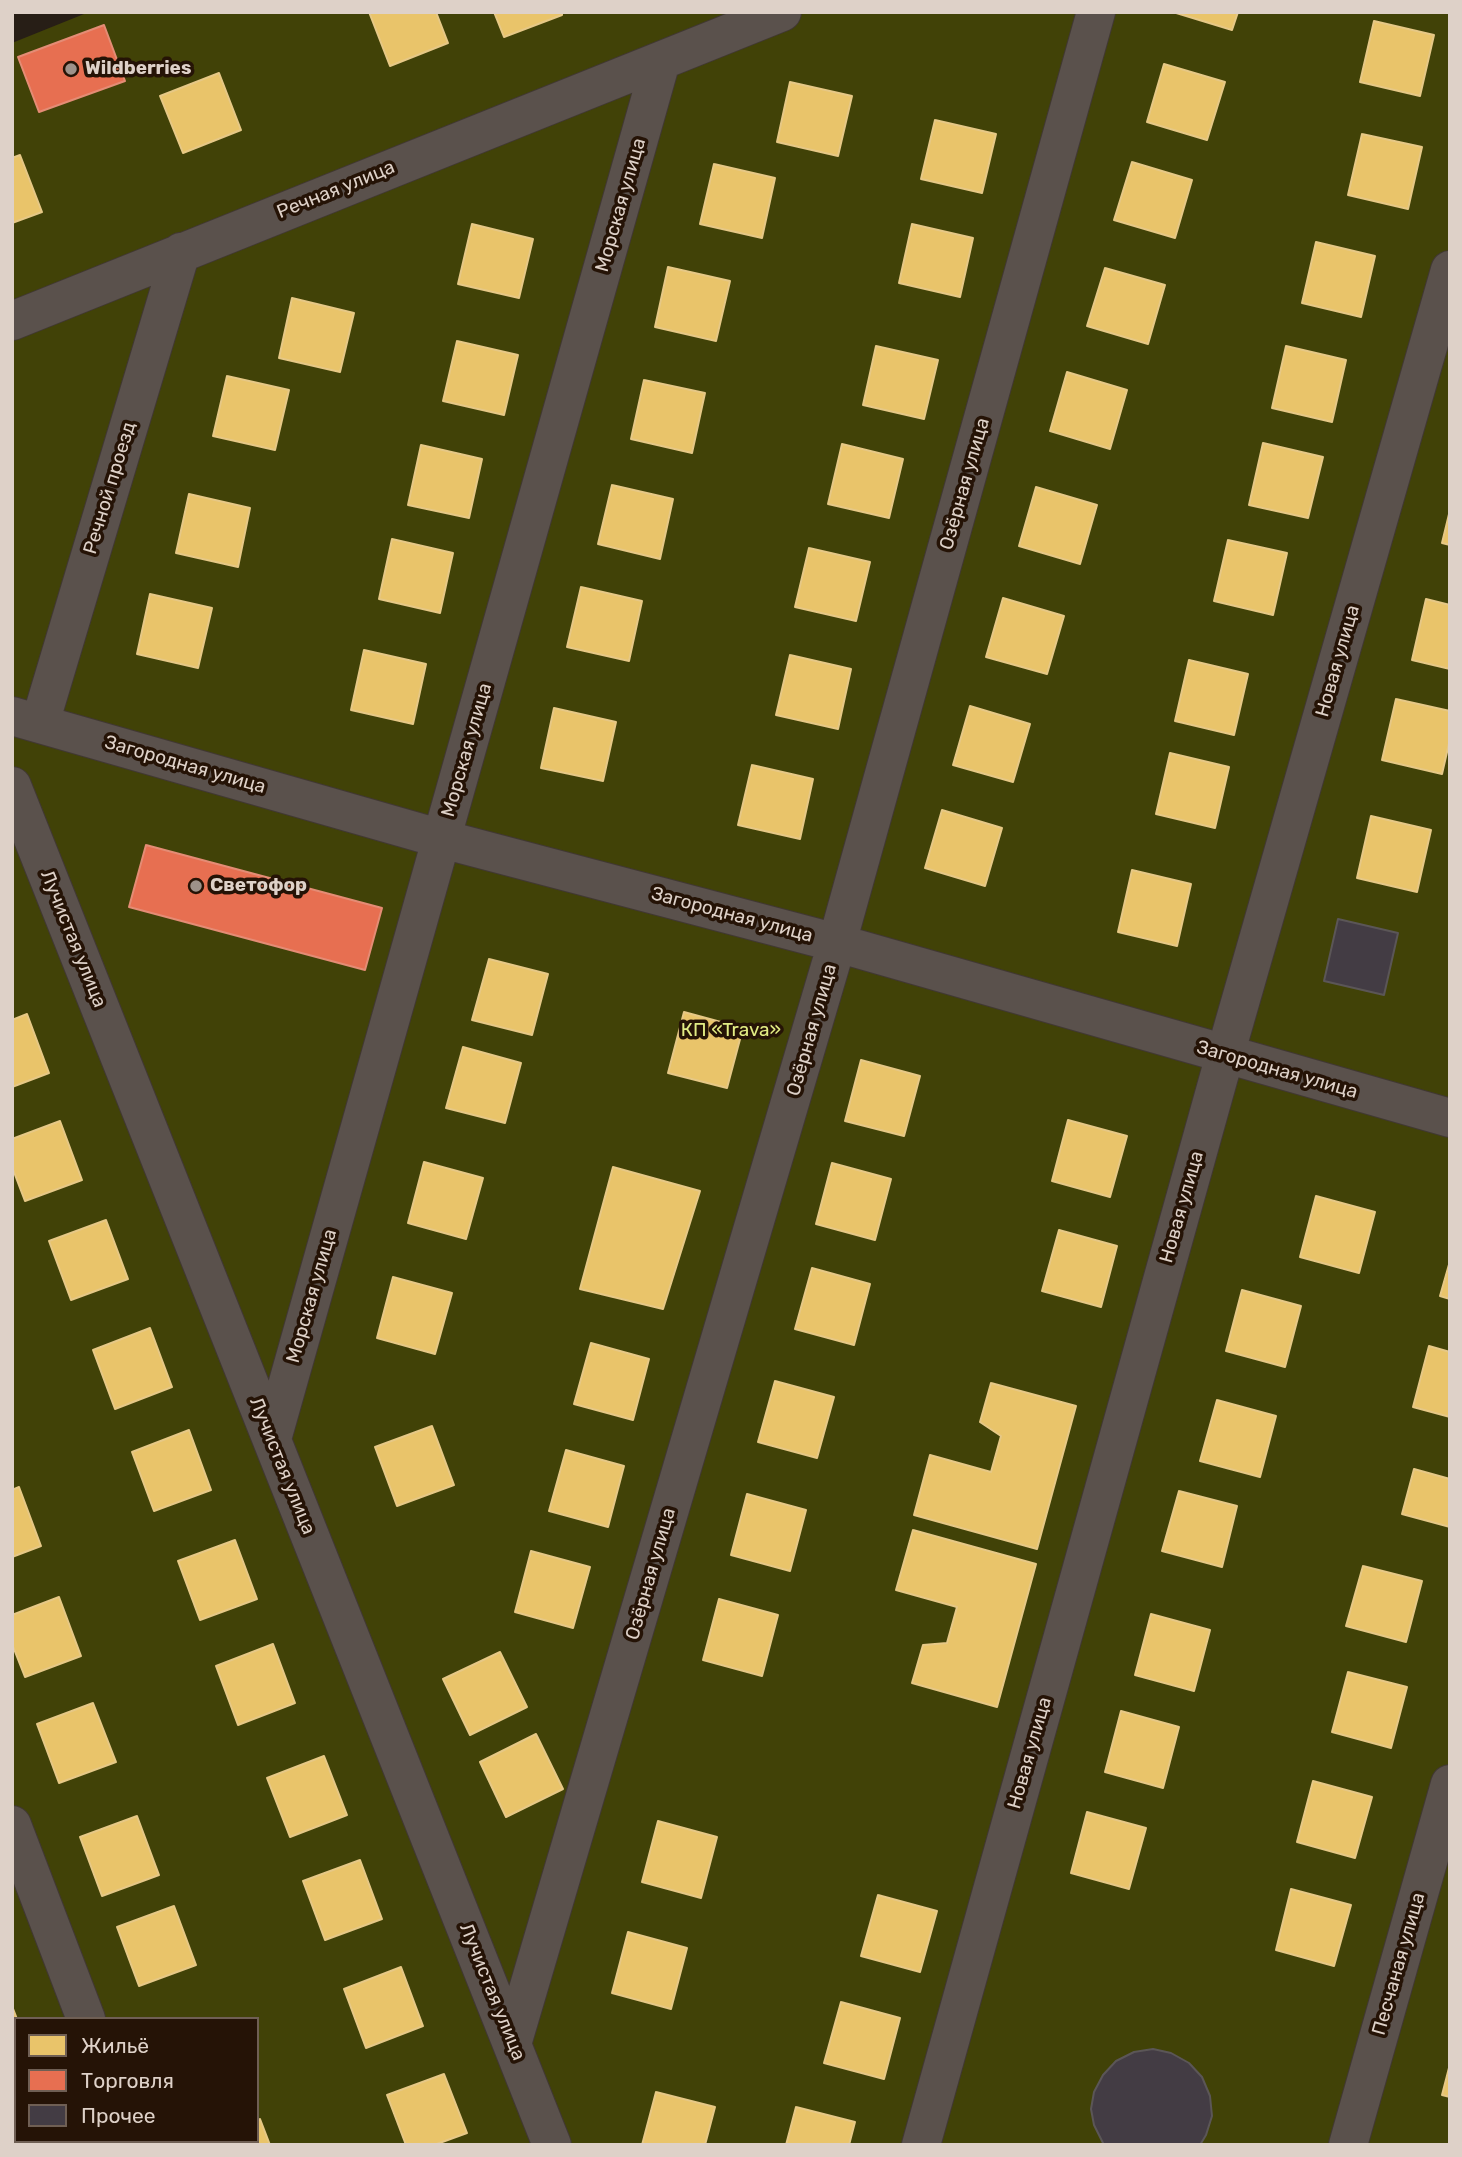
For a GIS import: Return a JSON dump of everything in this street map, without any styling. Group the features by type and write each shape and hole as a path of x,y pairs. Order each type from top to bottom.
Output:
{"street":[{"name":"Речная улица","path":"12,321 782,12"},
{"name":"Озёрная улица","path":"512,2044 837,943 1096,12"},
{"name":"Морская улица","path":"272,1439 661,61"},
{"name":"Речной проезд","path":"26,720 180,252"},
{"name":"Новая улица","path":"920,2145 1225,1055 1450,270"},
{"name":"Загородная улица","path":"26,720 442,839 837,943 1450,1118"},
{"name":"Лучистая улица","path":"12,786 552,2145"},
{"name":"Песчаная улица","path":"1348,2145 1450,1784"},
{"path":"12,1825 85,2017"}],"green space":[{"name":"КП «Trava»","path":"89,12 1450,12 1450,2145 12,2145 12,43"}],"building: Жильё":[{"path":"369,12 436,12 448,43 390,66"},
{"path":"494,12 562,12 562,15 504,37"},
{"path":"1173,12 1238,12 1232,30"},
{"path":"1374,21 1434,35 1420,96 1360,82"},
{"path":"1164,64 1225,82 1207,140 1147,122"},
{"path":"219,73 241,130 183,153 160,96"},
{"path":"790,82 852,96 838,156 777,142"},
{"path":"935,120 996,134 982,193 921,179"},
{"path":"1362,134 1422,147 1408,209 1348,195"},
{"path":"20,155 42,212 12,223 12,158"},
{"path":"1132,162 1192,180 1175,238 1114,220"},
{"path":"714,164 775,178 762,238 700,224"},
{"path":"472,224 533,239 519,298 458,284"},
{"path":"912,224 973,238 960,297 899,283"},
{"path":"1316,242 1375,256 1361,317 1302,303"},
{"path":"668,267 730,281 716,341 655,327"},
{"path":"1105,268 1165,285 1148,344 1087,326"},
{"path":"292,298 354,313 340,372 279,358"},
{"path":"457,341 518,355 504,415 443,401"},
{"path":"876,346 938,360 924,419 863,405"},
{"path":"1286,346 1346,360 1332,422 1272,408"},
{"path":"1067,372 1127,390 1110,449 1050,431"},
{"path":"227,376 289,390 275,450 213,436"},
{"path":"644,380 705,393 692,453 631,439"},
{"path":"1263,443 1323,457 1308,518 1249,505"},
{"path":"842,444 903,459 889,518 828,504"},
{"path":"421,445 482,459 469,518 408,505"},
{"path":"612,485 673,499 660,559 598,544"},
{"path":"1036,487 1097,505 1080,564 1019,546"},
{"path":"189,494 250,508 238,567 176,553"},
{"path":"1450,510 1450,545 1442,543"},
{"path":"392,539 453,553 440,613 379,599"},
{"path":"1228,540 1287,553 1273,615 1214,601"},
{"path":"809,548 870,562 856,621 795,607"},
{"path":"581,587 642,601 629,661 567,647"},
{"path":"150,594 212,608 198,668 137,654"},
{"path":"1003,598 1064,616 1047,674 986,657"},
{"path":"1426,599 1450,605 1450,669 1412,660"},
{"path":"364,650 426,664 413,724 351,710"},
{"path":"790,655 851,669 838,729 776,715"},
{"path":"1189,660 1248,674 1234,735 1175,721"},
{"path":"1396,699 1450,711 1450,739 1442,774 1382,760"},
{"path":"970,706 1030,724 1013,782 953,765"},
{"path":"554,708 616,722 603,781 541,768"},
{"path":"1170,753 1229,767 1215,828 1156,814"},
{"path":"752,765 813,779 800,839 738,825"},
{"path":"942,810 1002,828 985,886 925,868"},
{"path":"1371,816 1431,830 1417,892 1357,878"},
{"path":"1132,870 1191,884 1177,946 1118,932"},
{"path":"489,959 548,974 532,1035 472,1020"},
{"path":"684,1012 743,1028 727,1088 668,1073"},
{"path":"27,1014 49,1073 12,1087 12,1020"},
{"path":"463,1047 521,1063 505,1123 446,1108"},
{"path":"861,1060 920,1076 904,1136 845,1121"},
{"path":"1068,1120 1127,1136 1110,1197 1052,1181"},
{"path":"60,1121 82,1180 25,1201 12,1167 12,1139"},
{"path":"424,1162 483,1178 466,1239 408,1223"},
{"path":"832,1163 891,1179 875,1240 816,1224"},
{"path":"613,1167 700,1191 663,1309 580,1289"},
{"path":"1316,1196 1375,1212 1359,1273 1300,1257"},
{"path":"106,1220 128,1279 71,1300 49,1241"},
{"path":"1059,1230 1117,1246 1101,1307 1042,1291"},
{"path":"1450,1261 1450,1299 1440,1296"},
{"path":"812,1268 870,1284 854,1345 795,1329"},
{"path":"393,1277 452,1293 435,1354 377,1338"},
{"path":"1242,1290 1301,1306 1285,1367 1226,1351"},
{"path":"150,1328 172,1387 115,1409 93,1350"},
{"path":"591,1343 649,1359 633,1420 574,1404"},
{"path":"1429,1346 1450,1352 1450,1417 1413,1407"},
{"path":"775,1381 834,1397 817,1458 758,1442"},
{"path":"991,1383 1076,1406 1037,1549 914,1515 930,1455 991,1472 1001,1436 980,1422"},
{"path":"1217,1400 1276,1416 1260,1477 1200,1461"},
{"path":"432,1426 454,1485 397,1506 375,1447"},
{"path":"189,1430 211,1490 154,1511 132,1452"},
{"path":"566,1450 624,1466 608,1527 549,1511"},
{"path":"1414,1469 1450,1479 1450,1527 1402,1514"},
{"path":"19,1487 41,1546 12,1557 12,1490"},
{"path":"1179,1491 1237,1506 1222,1567 1162,1551"},
{"path":"747,1494 806,1510 790,1571 731,1555"},
{"path":"913,1530 1036,1564 997,1707 912,1683 923,1645 947,1643 957,1607 896,1590"},
{"path":"235,1540 257,1599 200,1620 178,1561"},
{"path":"531,1551 590,1567 573,1628 515,1612"},
{"path":"1363,1566 1422,1581 1406,1642 1346,1626"},
{"path":"59,1597 81,1656 25,1677 12,1644 12,1615"},
{"path":"719,1599 778,1615 762,1676 703,1660"},
{"path":"1151,1614 1210,1630 1194,1691 1135,1675"},
{"path":"273,1644 295,1703 238,1725 216,1666"},
{"path":"500,1652 527,1707 470,1735 443,1679"},
{"path":"1348,1672 1407,1687 1391,1748 1332,1732"},
{"path":"93,1703 116,1762 59,1783 37,1724"},
{"path":"1121,1711 1179,1727 1163,1788 1105,1772"},
{"path":"536,1734 563,1789 506,1817 480,1762"},
{"path":"324,1756 347,1815 290,1837 267,1778"},
{"path":"1313,1781 1372,1797 1355,1858 1297,1842"},
{"path":"1087,1812 1146,1828 1129,1889 1071,1873"},
{"path":"137,1816 159,1875 102,1896 80,1837"},
{"path":"658,1821 717,1837 701,1898 642,1882"},
{"path":"360,1860 382,1919 325,1940 303,1881"},
{"path":"1291,1889 1351,1905 1334,1966 1276,1950"},
{"path":"878,1895 937,1911 920,1972 861,1956"},
{"path":"174,1906 196,1965 139,1986 117,1927"},
{"path":"628,1932 687,1948 671,2009 612,1993"},
{"path":"401,1967 423,2026 366,2048 344,1989"},
{"path":"841,2002 900,2018 884,2079 824,2063"},
{"path":"12,2006 16,2017 14,2017 12,2063"},
{"path":"1450,2064 1450,2097 1442,2095"},
{"path":"444,2074 467,2133 434,2145 406,2145 387,2095"},
{"path":"656,2092 715,2107 705,2145 642,2145"},
{"path":"796,2107 855,2122 849,2145 786,2145"},
{"path":"12,2114 14,2143 61,2145 12,2145"},
{"path":"259,2120 270,2145 204,2143 259,2143"}],"building: Торговля":[{"name":"Wildberries","path":"104,25 125,81 39,112 18,57"},
{"path":"146,845 382,908 365,970 129,907"}],"building: Прочее":[{"path":"1338,919 1398,933 1384,995 1324,981"},
{"path":"1153,2049 1171,2053 1189,2063 1202,2077 1210,2096 1212,2116 1206,2135 1200,2145 1104,2145 1094,2125 1091,2109 1094,2092 1103,2075 1116,2061 1134,2052"}],"place":[{"name":"Wildberries","path":"71,69"},
{"name":"Светофор","path":"196,886"}]}
